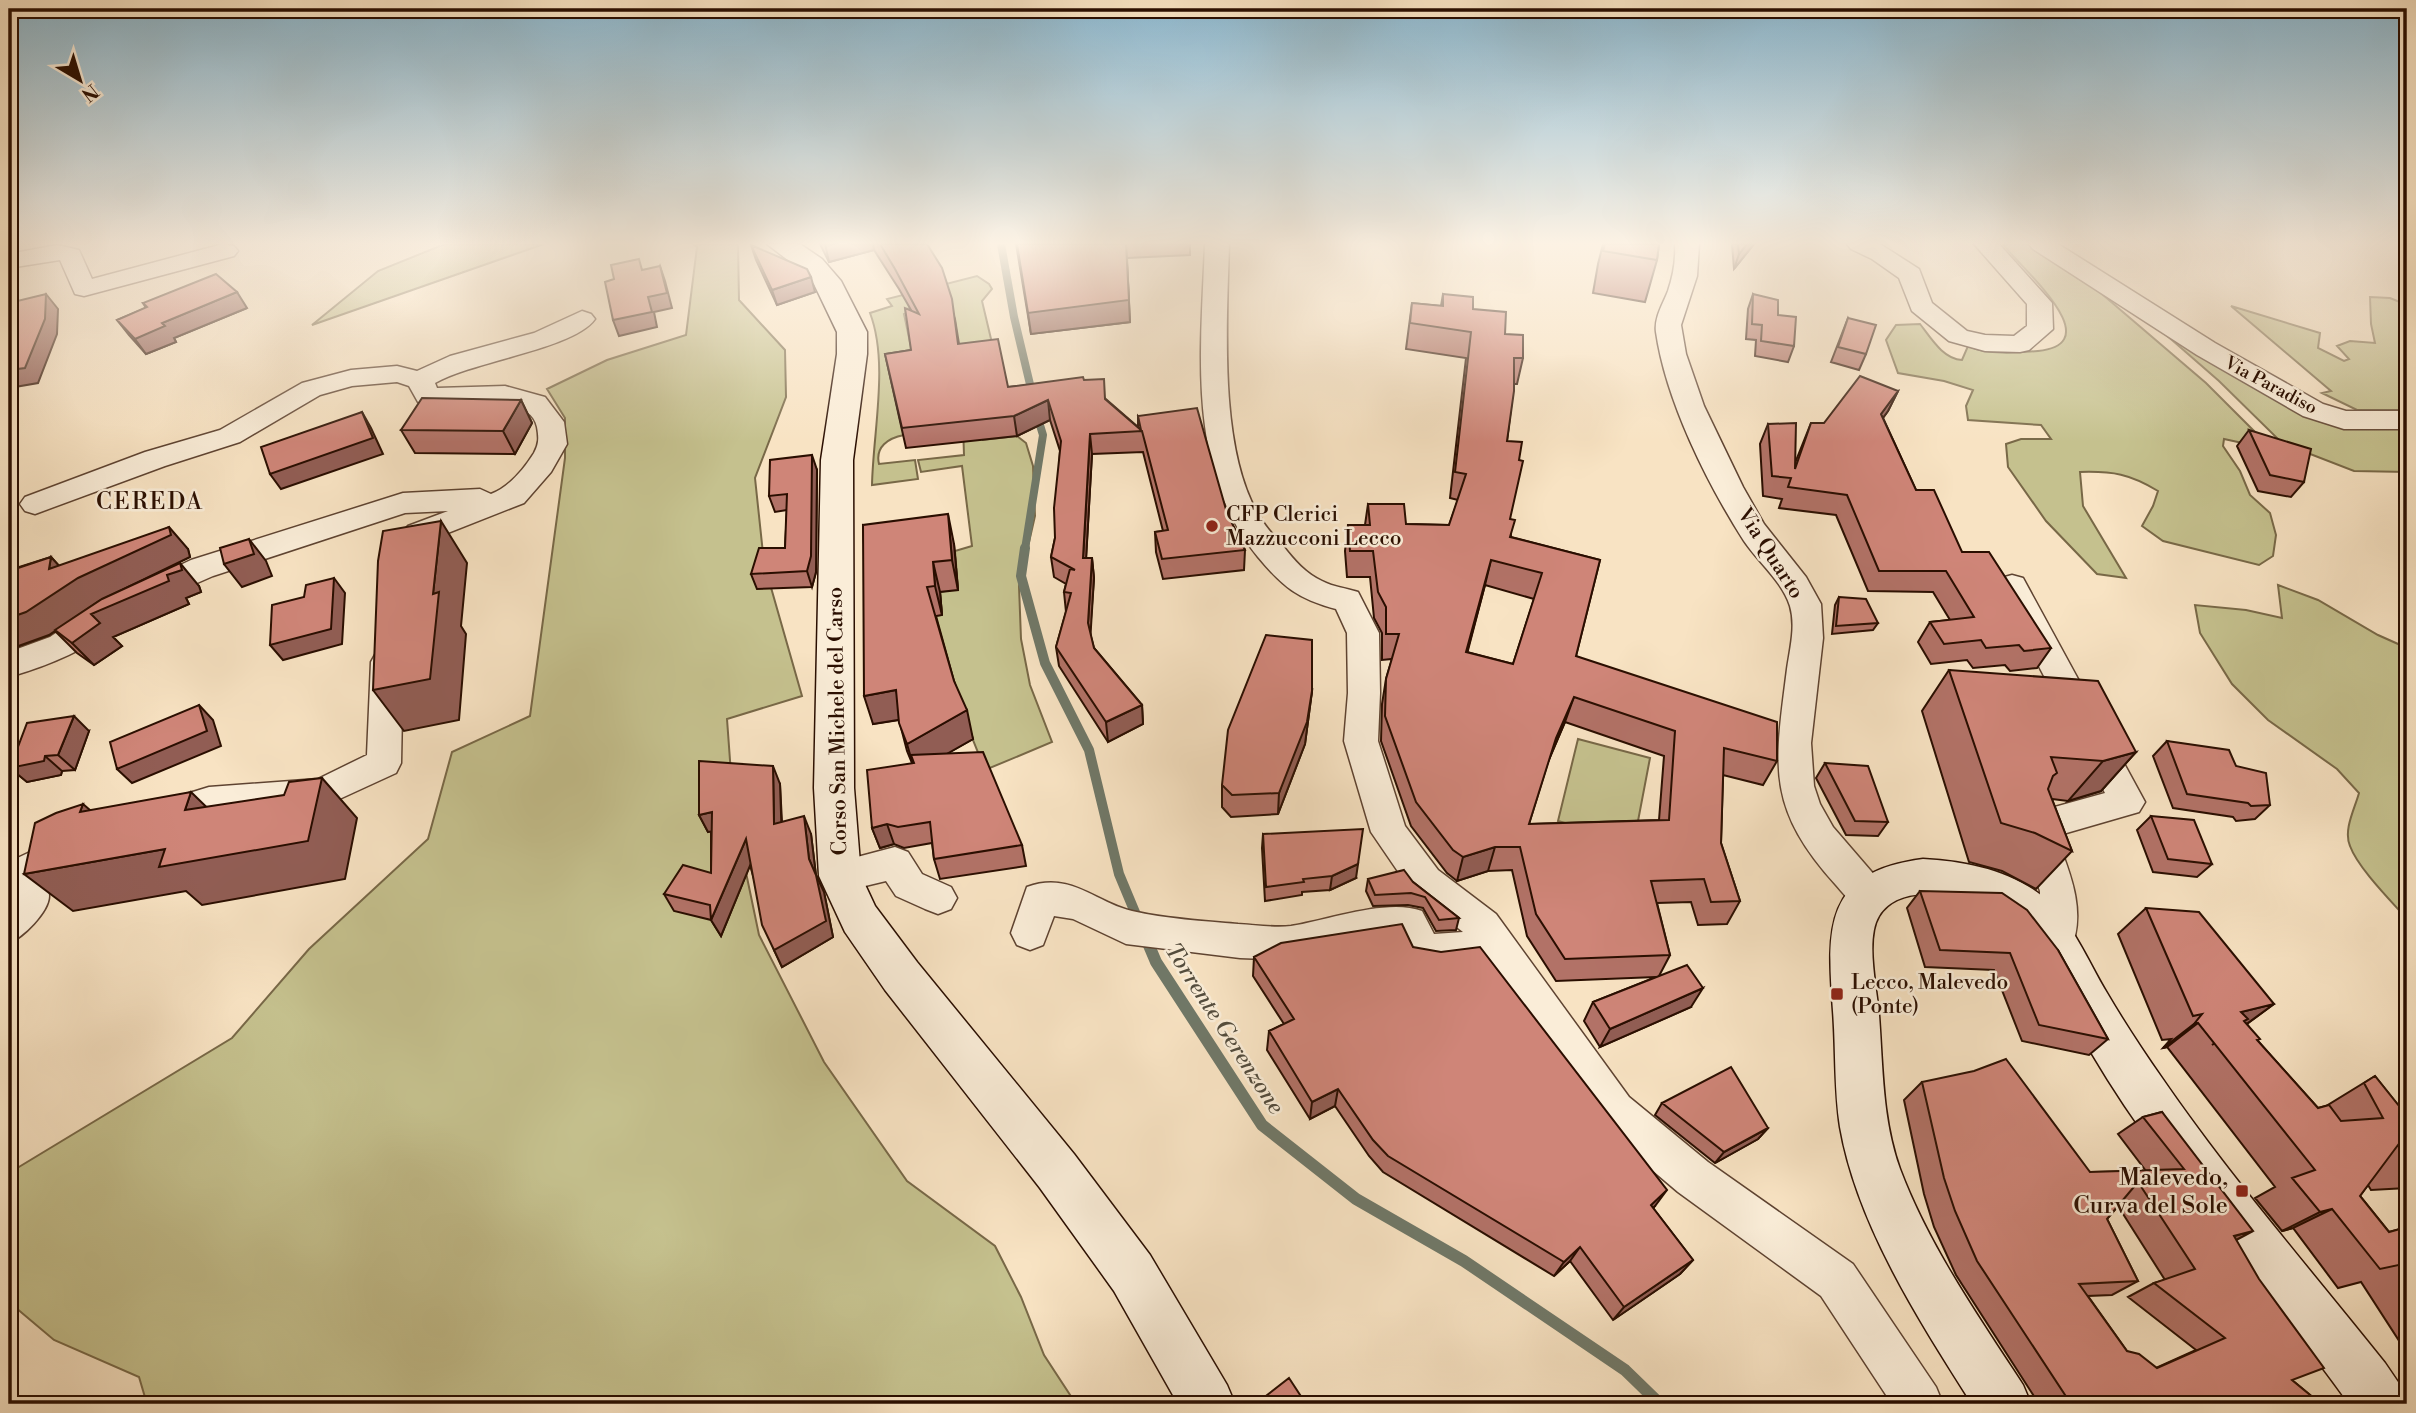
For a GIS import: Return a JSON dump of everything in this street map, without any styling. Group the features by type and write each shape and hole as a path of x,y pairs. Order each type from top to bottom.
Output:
{"main road":[{"name":"Corso San Michele del Carso","path":"841,310 852,332 852,354 837,460 834,788 840,876 860,919 901,976 1057,1171 1132,1273 1208,1404"},
{"path":"2004,1404 1939,1303 1889,1204 1873,1161 1858,1087 1852,966 1854,924 1860,909 1870,896 1885,884 1906,879 1929,877 1972,883 2012,900 2056,941 2108,1036 2180,1145 2381,1404"}],"street":[{"path":"1215,310 1213,381 1227,471 1240,510 1294,581 1322,595 1348,600 1363,633 1364,692 1360,741 1389,832 1425,881 1483,926 1614,1111 1693,1177 1837,1280 1920,1404"},
{"name":"Via Quarto","path":"1674,310 1668,328 1679,374 1708,444 1742,511 1766,549 1799,590 1805,604 1808,641 1794,755 1798,789 1818,837 1870,896"},
{"path":"1926,310 1958,336 1985,343 2020,344 2040,329 2039,310"},
{"name":"Via Paradiso","path":"2145,310 2206,349 2313,410 2344,419 2407,420"},
{"path":"36,505 155,459 230,436 311,389 351,378 397,374 420,380 441,366 542,340 565,331 582,318"},
{"path":"390,565 419,533 514,496 541,465 553,444 550,422 535,403 505,394 428,396 420,380"},
{"path":"9,665 61,645 111,611 202,568 402,503 497,498 503,500"},
{"path":"2012,586 2127,802 2035,827 2058,891 2056,941"},
{"path":"130,825 209,801 322,793 384,763 388,631"},
{"path":"9,926 31,897 17,876 90,837"},
{"path":"840,876 895,863 909,885 938,898"},
{"path":"1030,933 1040,898 1078,903 1141,930 1289,943 1347,931 1409,923 1423,952 1468,949"}],"shaded area":[{"path":"330,310 355,310 312,325"},
{"path":"689,310 748,310 785,350 786,397 755,478 764,563 802,696 727,719 734,815 759,935 824,1062 907,1181 995,1246 1021,1297 1044,1355 1076,1404 147,1404 139,1377 54,1340 9,1302 9,1173 232,1038 309,949 428,839 452,752 530,716 565,458 565,418 547,389 607,360 686,335"},
{"path":"880,310 905,310 911,347 904,435 884,444 878,458 879,464 915,460 918,479 872,485 879,375 876,333 870,313"},
{"path":"912,310 984,310 996,360 970,364 983,440 1017,436 1026,443 1033,466 1035,516 1019,586 1021,639 1030,685 1052,742 985,770 961,710 935,616 942,615 940,592 958,589 955,551 972,546 962,466 921,472 918,460 964,455 963,425"},
{"path":"2058,310 2121,310 2206,383 2266,443 2270,449 2224,439 2223,446 2240,471 2250,495 2270,513 2276,535 2273,556 2259,565 2163,541 2142,526 2158,491 2121,475 2080,472 2083,506 2126,578 2097,574 2046,521 2008,467 2006,444 2021,439 2051,439 2041,425 1968,420 1966,406 1973,390 1944,381 1898,373 1886,340 1896,325 1920,324 1943,352 1955,359 1962,360 1968,346 1993,352 2038,351 2058,345 2066,334"},
{"path":"2236,310 2244,310 2320,333 2318,348 2344,361 2349,359 2337,346 2350,341 2375,343 2370,310 2407,310 2407,410 2357,410 2322,393 2331,391"},
{"path":"2149,320 2367,427 2407,427 2407,472 2354,471 2282,443 2219,381"},
{"path":"2278,585 2318,600 2378,635 2407,648 2407,919 2367,874 2350,846 2349,826 2359,793 2337,769 2268,720 2232,684 2200,633 2195,605 2246,610 2282,618"},
{"path":"1578,739 1650,758 1634,842 1558,821"}],"building":[{"path":"9,310 45,310 45,319 25,368 9,370"},
{"path":"140,310 194,310 162,323 165,326 135,339 117,320"},
{"path":"611,310 652,312 613,320"},
{"path":"905,310 919,314 917,310 953,310 958,344 998,339 1008,387 1083,377 1084,380 1104,379 1105,399 1141,430 1138,416 1197,408 1227,513 1245,550 1162,559 1155,532 1168,530 1142,431 1090,434 1083,558 1092,558 1088,623 1094,648 1142,705 1106,722 1056,647 1071,593 1064,592 1070,569 1075,570 1051,557 1055,538 1054,508 1061,441 1048,400 1014,416 902,428 885,354 911,350"},
{"path":"1028,310 1052,310 1028,313"},
{"path":"1411,310 1506,312 1505,334 1523,335 1523,358 1514,358 1514,391 1507,441 1522,442 1519,460 1523,461 1510,519 1515,520 1510,537 1600,560 1576,656 1777,722 1777,761 1724,748 1721,843 1740,901 1711,902 1704,879 1651,881 1670,955 1565,959 1536,914 1520,847 1495,847 1463,857 1453,850 1416,802 1385,716 1386,679 1399,634 1386,634 1386,607 1378,592 1373,551 1350,551 1348,525 1370,525 1368,504 1404,504 1406,524 1449,525 1466,474 1455,472 1471,332 1410,323","holes":["1491,560 1542,573 1513,664 1466,652","1574,697 1675,731 1669,820 1529,824 1556,738"]},
{"path":"1752,310 1778,310 1778,315 1796,317 1794,346 1761,341 1762,325 1752,324"},
{"path":"1848,318 1876,325 1866,354 1838,347"},
{"path":"1860,376 1898,391 1881,414 1916,490 1934,490 1962,552 1989,552 2051,648 2024,651 2019,645 1986,648 1981,640 1944,644 1930,622 1974,617 1946,571 1879,571 1847,495 1788,487 1791,478 1772,476 1768,424 1796,423 1795,469 1811,423 1824,423"},
{"path":"422,398 521,400 503,431 401,430"},
{"path":"362,412 373,438 270,474 261,447"},
{"path":"2249,430 2311,449 2304,482 2270,475"},
{"path":"812,455 811,556 807,571 751,574 759,548 785,548 787,494 769,496 770,460"},
{"path":"948,514 952,560 933,562 935,586 927,587 954,681 967,710 907,744 899,723 896,690 864,696 863,525"},
{"path":"441,521 433,594 439,592 430,679 373,690 378,561 383,531"},
{"path":"169,527 171,535 78,578 26,612 9,618 9,571 51,557 49,569"},
{"path":"249,539 254,554 224,564 220,548"},
{"path":"180,563 182,570 167,575 169,581 91,614 100,623 72,643 55,630 102,599"},
{"path":"334,578 331,629 270,645 272,605 304,597 306,585"},
{"path":"1839,597 1866,599 1878,623 1836,626"},
{"path":"1266,635 1312,640 1312,691 1307,722 1279,793 1232,795 1222,785 1228,730"},
{"path":"1949,670 2098,681 2136,752 2103,761 2051,757 2057,773 2048,789 2072,851 2035,833 2001,823"},
{"path":"199,705 207,731 117,769 110,742"},
{"path":"74,716 58,755 45,756 44,761 10,768 27,723"},
{"path":"2167,741 2229,750 2236,766 2266,773 2270,805 2251,806 2248,803 2187,794"},
{"path":"983,752 1022,845 934,859 930,822 898,827 887,824 872,828 867,770 914,763 911,755"},
{"path":"699,761 773,766 774,824 804,816 809,859 816,875 826,921 774,950 762,925 746,839 711,920 710,905 664,894 683,865 711,873 712,812 699,815"},
{"path":"1825,763 1868,766 1888,822 1855,821"},
{"path":"322,778 308,841 159,867 165,849 24,874 35,823 83,804 80,812 191,792 185,810 284,795 289,782"},
{"path":"2151,816 2194,820 2212,864 2168,859"},
{"path":"1363,829 1358,864 1332,876 1266,887 1263,834"},
{"path":"1404,870 1413,882 1459,918 1439,920 1425,897 1411,893 1375,895 1368,879"},
{"path":"1920,891 2002,893 2027,910 2058,950 2108,1039 2039,1025 2010,953 1940,950"},
{"path":"2146,908 2199,912 2274,1004 2241,1012 2248,1019 2244,1021 2260,1039 2257,1040 2318,1108 2329,1105 2341,1121 2383,1118 2364,1083 2375,1076 2407,1116 2407,1162 2398,1145 2360,1196 2389,1232 2407,1227 2407,1270 2403,1264 2380,1269 2332,1209 2320,1212 2292,1178 2315,1170 2198,1023 2194,1024 2202,1014 2193,1016"},
{"path":"1402,924 1413,947 1441,952 1480,947 1667,1190 1651,1205 1693,1260 1624,1307 1580,1247 1564,1262 1388,1156 1373,1140 1338,1089 1312,1102 1269,1031 1294,1019 1254,957 1281,943"},
{"path":"1687,965 1703,988 1610,1029 1593,1002"},
{"path":"2006,1059 2090,1172 2184,1169 2143,1117 2162,1112 2253,1231 2234,1236 2259,1279 2324,1368 2292,1380 2321,1404 2071,1404 1977,1261 1944,1178 1922,1082 1974,1071","holes":["2138,1182 2195,1269 2154,1283 2225,1338 2157,1368 2139,1354 2127,1351 2079,1284 2138,1281 2107,1219"]},
{"path":"1731,1067 1768,1128 1724,1152 1662,1103"},
{"path":"1289,1378 1306,1404 1265,1404 1262,1399"}],"waterway":[{"name":"Torrente Gerenzone","path":"1013,310 1033,397"},
{"name":"Torrente Gerenzone","path":"1025,549 1043,435 1036,412"},
{"name":"Torrente Gerenzone","path":"1025,548 1021,576 1045,663 1089,750 1119,874 1139,922"},
{"name":"Torrente Gerenzone","path":"1145,936 1156,962 1262,1125 1356,1199 1464,1261 1625,1370 1660,1404"}],"place":[{"name":"CFP Clerici Mazzucconi Lecco","path":"1212,526"},
{"name":"Lecco, Malevedo (Ponte)","path":"1837,994"},
{"name":"Malevedo, Curva del Sole","path":"2242,1191"}],"district":[{"name":"CEREDA","path":"150,501"}]}
